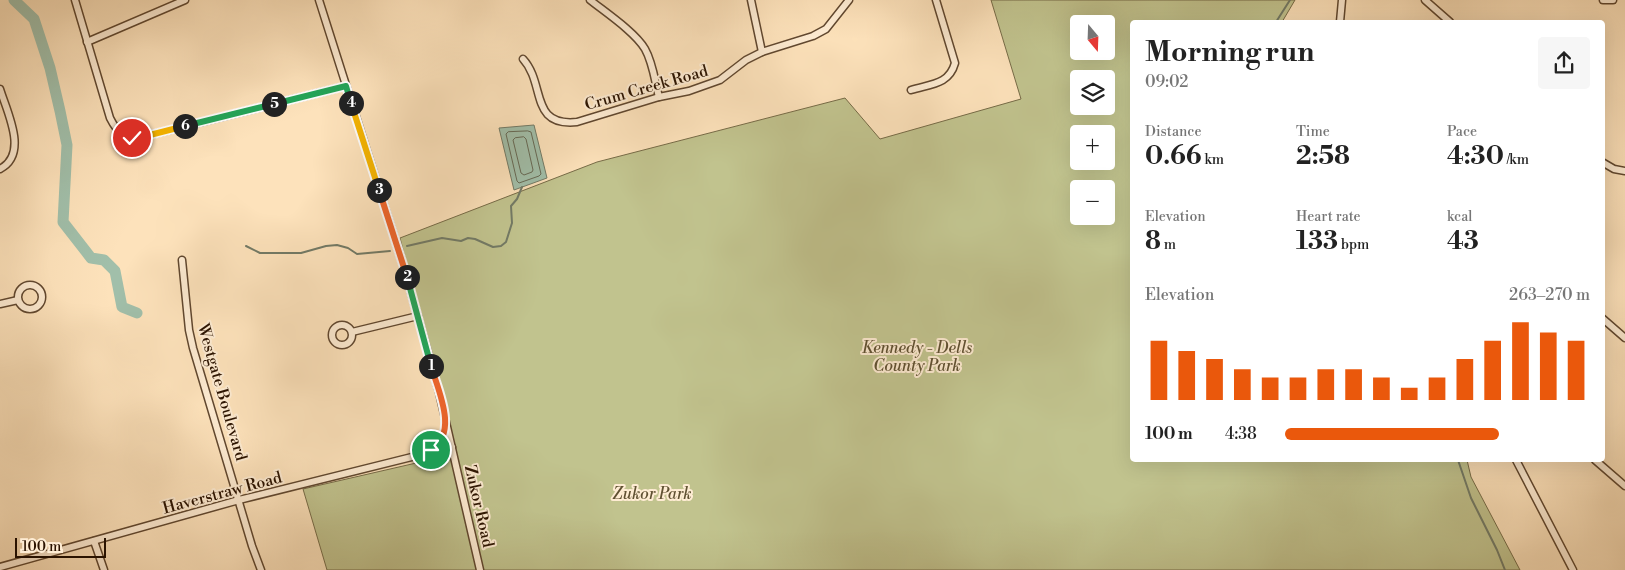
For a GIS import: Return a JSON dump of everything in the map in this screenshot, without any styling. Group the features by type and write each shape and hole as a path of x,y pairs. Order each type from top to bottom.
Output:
{"street":[{"path":"75,0 110,118 122,135 132,138 142,137 346,86"},
{"path":"87,42 185,0"},
{"name":"Zukor Road","path":"319,0 406,271 445,418 480,570"},
{"path":"751,0 762,52"},
{"name":"Crum Creek Road","path":"522,59 532,74 543,108 549,116 556,121 566,123 577,122 659,97 689,91 720,80 746,60 762,52 813,36 826,29 849,0"},
{"path":"911,90 943,80 952,73 955,63 936,0"},
{"path":"1340,20 1342,0"},
{"path":"1425,0 1448,20"},
{"path":"1603,0 1613,0"},
{"path":"594,1 638,39 645,49 659,97"},
{"path":"0,89 16,141 14,154 3,168 0,169"},
{"path":"1605,164 1614,169 1625,171"},
{"name":"Westgate Boulevard","path":"182,260 189,330 193,348 252,546 261,570"},
{"path":"0,304 18,300"},
{"path":"352,332 418,316"},
{"path":"1605,321 1625,338"},
{"path":"422,454 434,449 443,439 445,418"},
{"name":"Haverstraw Road","path":"0,567 239,500 452,447"},
{"path":"1517,462 1573,570"},
{"path":"1598,462 1625,486"},
{"path":"94,541 104,570"}],"green space":[{"name":"Kennedy - Dells County Park","path":"991,0 1295,0 1283,20 1130,20 1130,462 1467,462 1471,477 1520,570 483,570 400,238 597,162 845,98 880,139 1021,99"},
{"path":"451,455 479,570 327,570 303,489"}],"water":[{"path":"534,125 547,178 514,190 499,128"}],"waterway":[{"path":"14,0 34,19 50,68 60,111 67,145 63,222 91,258 104,260 115,271 122,307 137,313"},
{"path":"1277,20 1290,0"},
{"path":"407,246 442,238 461,241 468,238 493,247 501,246 506,242 512,223 511,206 517,199 522,187"},
{"path":"246,246 260,253 301,253 337,245 348,248 357,254 390,251"},
{"path":"1459,462 1471,498 1505,570"}],"route":[{"path":"132,138 346,86 406,271 439,392 445,418 445,433 443,439 431,450"}],"park label":[{"name":"Zukor Park","path":"652,493"}]}
